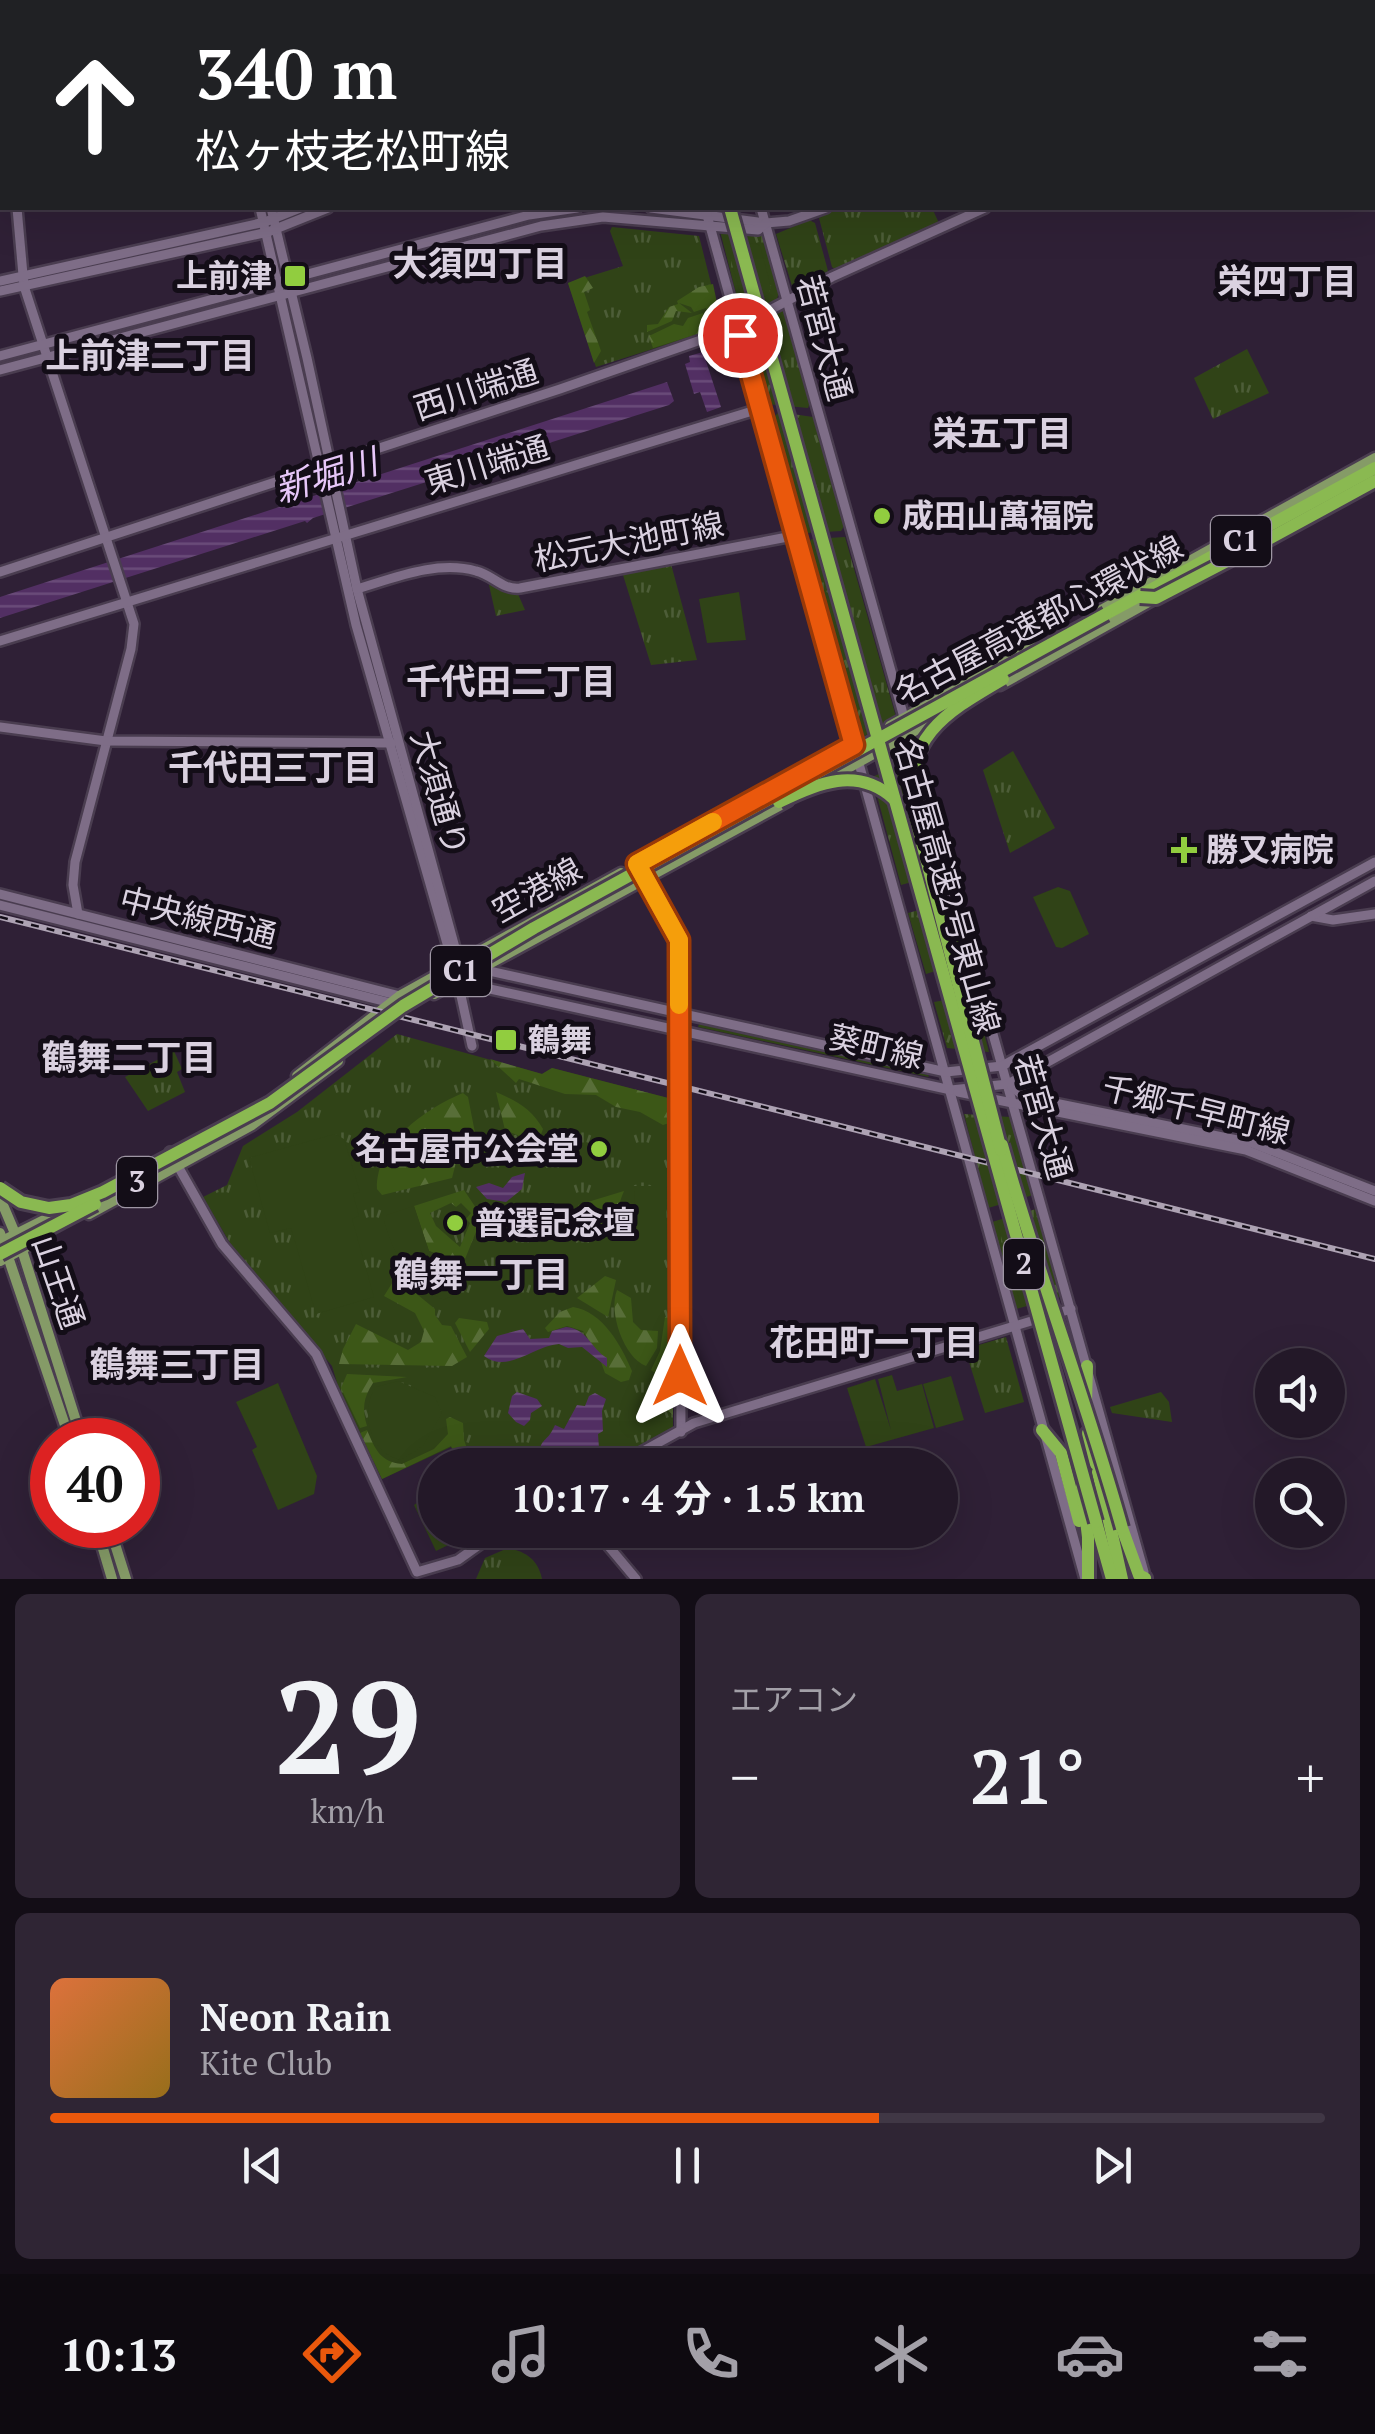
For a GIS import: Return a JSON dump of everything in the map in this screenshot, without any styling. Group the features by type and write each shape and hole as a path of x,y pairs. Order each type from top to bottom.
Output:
{"highway":[{"name":"名古屋高速2号東山線","path":"735,210 1013,1191 1099,1521"},
{"name":"名古屋高速2号東山線","path":"735,210 1021,1266 1063,1413 1118,1579"},
{"name":"名古屋高速都心環状線","path":"0,1188 33,1206 78,1203 270,1103 414,998 664,856 1375,468"},
{"path":"1140,596 1156,598 1375,482"},
{"path":"1106,614 1088,629 951,711 928,733 915,757 911,780 914,812 966,1022 1013,1191 1092,1418 1122,1528 1139,1575 1145,1579"},
{"path":"664,856 698,844 820,783 862,781 880,788 903,812 913,846 935,972 1063,1413 1083,1498 1091,1576"},
{"name":"3","path":"2,1248 227,1134 270,1103"},
{"path":"1087,1366 1085,1424 1118,1579"},
{"path":"1042,1430 1060,1453 1086,1543"}],"main road":[{"name":"空港線","path":"2,1248 16,1234 267,1098 401,995 1375,458"},
{"name":"空港線","path":"2,1248 22,1250 179,1166 276,1109 411,1007 649,883 1190,578 1200,580 1375,482"},
{"name":"山王通","path":"0,1198 22,1250 75,1418"},
{"name":"山王通","path":"2,1248 62,1418"},
{"path":"103,1548 112,1579"},
{"path":"116,1548 126,1579"}],"street":[{"path":"17,210 23,281 124,585 134,637 73,872 78,914"},
{"path":"271,221 296,210"},
{"path":"0,291 23,281 319,210"},
{"path":"0,356 529,215 563,210"},
{"name":"若宮大通","path":"762,210 1145,1579"},
{"path":"820,210 789,221 766,223 706,211 1042,1430 1091,1576"},
{"name":"西川端通","path":"0,572 738,327 787,298 981,210"},
{"path":"0,370 532,228 622,217 758,230 766,223"},
{"path":"271,221 286,292"},
{"path":"0,282 23,281"},
{"name":"大須通り","path":"286,292 341,537 356,625 456,964"},
{"name":"東川端通","path":"0,641 759,409"},
{"name":"松元大池町線","path":"357,589 415,572 448,568 477,571 506,588 520,588 798,535"},
{"name":"大須通り","path":"341,537 357,589 390,742"},
{"path":"0,728 106,741 390,742"},
{"name":"葵町線","path":"456,964 946,1072 1002,1066 1375,862"},
{"path":"637,864 679,940 681,1432"},
{"name":"葵町線","path":"458,982 951,1090 1008,1084 1375,881"},
{"name":"中央線西通","path":"0,894 379,994"},
{"name":"中央線西通","path":"0,905 379,994"},
{"path":"1311,916 1333,920 1375,914"},
{"path":"456,964 472,1046"},
{"path":"379,994 401,995 411,1007"},
{"path":"379,994 390,1002 411,1007"},
{"name":"千郷千早町線","path":"946,1072 1008,1084 1024,1097 1252,1143 1375,1190"},
{"name":"千郷千早町線","path":"951,1090 1014,1106 1246,1150 1375,1201"},
{"path":"170,1152 222,1244 316,1354 417,1572 458,1560 475,1548"},
{"path":"650,1448 711,1418 1071,1309"},
{"path":"611,1548 636,1579"}],"green space":[{"path":"833,210 933,210 938,221 836,270 819,218"},
{"path":"809,220 815,223 828,271 793,289 776,234"},
{"path":"612,227 699,236 722,327 596,367 568,283 623,266 610,231"},
{"path":"722,230 763,235 779,292 777,299 746,315 741,313"},
{"path":"755,243 760,246 771,287 768,295 749,302 741,296 730,257 736,247"},
{"path":"585,276 593,288 584,292 590,310 587,312 601,351 594,363 568,283"},
{"path":"713,284 722,326 714,329 706,308 694,312 679,303 692,313 676,311 672,321 647,332 647,325 658,324 677,301 699,287"},
{"path":"784,310 810,402 808,408 765,401 745,329"},
{"path":"703,313 707,331 653,348 649,336 674,324 683,326 688,318"},
{"path":"1247,349 1269,393 1213,419 1194,378"},
{"path":"779,412 813,417 844,526 841,531 807,533 802,529 772,419"},
{"path":"845,537 896,717 863,737 807,543 812,539"},
{"path":"671,564 697,660 651,665 623,575"},
{"path":"489,585 518,594 525,610 496,616"},
{"path":"739,592 746,640 707,643 699,599"},
{"path":"1013,751 1055,828 1010,853 983,770"},
{"path":"909,761 940,874 901,885 872,777"},
{"path":"1058,887 1070,891 1089,934 1062,948 1056,947 1033,897"},
{"path":"949,902 964,962 926,974 908,913"},
{"path":"974,995 989,1052 947,1048 934,1002"},
{"path":"699,1024 928,1075 929,1077 698,1027"},
{"path":"397,1034 542,1074 552,1068 672,1099 670,1433 641,1448 418,1448 418,1462 382,1479 332,1366 230,1243 203,1197 227,1185 243,1146 297,1112"},
{"path":"174,1051 182,1069 177,1072 185,1092 148,1111 125,1077"},
{"path":"490,1059 542,1074 552,1068 672,1099 672,1122 663,1125 596,1095 565,1094 519,1079 516,1083"},
{"path":"496,1092 523,1106 539,1122 543,1129 537,1145 505,1130"},
{"path":"463,1093 468,1097 476,1138 458,1154 452,1178 382,1195 377,1189 379,1172 394,1143 419,1118"},
{"path":"964,1114 1010,1117 1033,1195 988,1208"},
{"path":"335,1134 344,1139 360,1192 353,1194 359,1216 352,1219 374,1297 316,1314 291,1228 270,1233 249,1158"},
{"path":"634,1186 666,1186 667,1244 635,1244"},
{"path":"464,1190 476,1208 484,1212 463,1264 429,1251 414,1206","holes":["451,1203 456,1207 461,1203 471,1213 460,1247 436,1226 430,1213"]},
{"path":"624,1191 607,1223 593,1226 578,1213 578,1205"},
{"path":"414,1206 429,1251 463,1264 450,1297 443,1300 421,1285 405,1267 384,1221 387,1215"},
{"path":"1036,1209 1060,1297 1016,1309 992,1222"},
{"path":"1027,1213 1052,1298 1021,1306 997,1222"},
{"path":"605,1276 616,1280 608,1317 577,1298"},
{"path":"396,1277 435,1309 442,1325 451,1326 467,1357 452,1366 339,1364 356,1324 408,1350 421,1342 424,1331 415,1313 384,1296"},
{"path":"617,1290 631,1298 633,1322 641,1330 658,1331 657,1348 646,1366 631,1354 620,1333 615,1310"},
{"path":"573,1307 593,1315 610,1331 632,1371 629,1380 621,1382 605,1373 583,1331 567,1326 548,1332 545,1328 560,1312"},
{"path":"673,1316 673,1415 657,1401 656,1374 651,1370 660,1351 665,1317"},
{"path":"459,1318 487,1322 489,1329 470,1352 455,1323"},
{"path":"1006,1337 1024,1402 985,1413 965,1349"},
{"path":"347,1374 407,1377 373,1383 364,1404 367,1426 360,1428 341,1388"},
{"path":"892,1375 897,1391 922,1384 934,1428 866,1447 847,1388 875,1379 891,1430 878,1379"},
{"path":"951,1376 964,1420 936,1428 923,1384"},
{"path":"398,1381 435,1397 442,1413 423,1446 401,1460 382,1450 370,1430 368,1407 376,1387"},
{"path":"278,1383 317,1476 314,1494 278,1510 252,1450 257,1447 236,1402"},
{"path":"1161,1392 1169,1402 1172,1422 1112,1413 1110,1407"},
{"path":"446,1419 463,1423 467,1448 435,1448 448,1434"},
{"path":"367,1430 379,1453 388,1461 402,1464 418,1456 418,1462 382,1479 360,1433"},
{"path":"508,1548 521,1552 538,1567 542,1579 476,1579 485,1558"}],"shaded area":[{"path":"703,352 721,407 707,412 700,392 694,394 685,364 690,362 689,356"},
{"name":"新堀川","path":"667,382 674,401 669,405 0,618 0,597"},
{"path":"525,1173 522,1189 506,1202 487,1199 476,1187 489,1183 503,1188 512,1177"},
{"path":"566,1327 584,1335 607,1358 607,1367 582,1347 559,1344 511,1361 493,1361 484,1356 497,1336 523,1329 530,1339 549,1338 552,1331"},
{"path":"517,1392 537,1399 542,1406 531,1413 524,1426 508,1413 512,1396"},
{"path":"595,1393 606,1399 599,1448 540,1448 555,1425 564,1429 577,1405 585,1406"}],"railway":[{"path":"0,917 1375,1259"}],"slow traffic":[{"path":"679,1005 679,940 637,864 713,822"}],"place":[{"name":"上前津","path":"295,276"},
{"name":"成田山萬福院","path":"882,516"},
{"name":"勝又病院","path":"1184,850"},
{"name":"鶴舞","path":"506,1040"},
{"name":"名古屋市公会堂","path":"599,1149"},
{"name":"普選記念壇","path":"455,1223"}],"district":[{"name":"大須四丁目","path":"480,264"},
{"name":"栄四丁目","path":"1287,282"},
{"name":"上前津二丁目","path":"150,356"},
{"name":"栄五丁目","path":"1002,434"},
{"name":"千代田二丁目","path":"511,682"},
{"name":"千代田三丁目","path":"273,768"},
{"name":"鶴舞二丁目","path":"129,1058"},
{"name":"鶴舞一丁目","path":"481,1275"},
{"name":"花田町一丁目","path":"874,1343"},
{"name":"鶴舞三丁目","path":"177,1365"}],"route":[{"path":"680,1376 679,940 637,864 854,745 740,335"}]}
